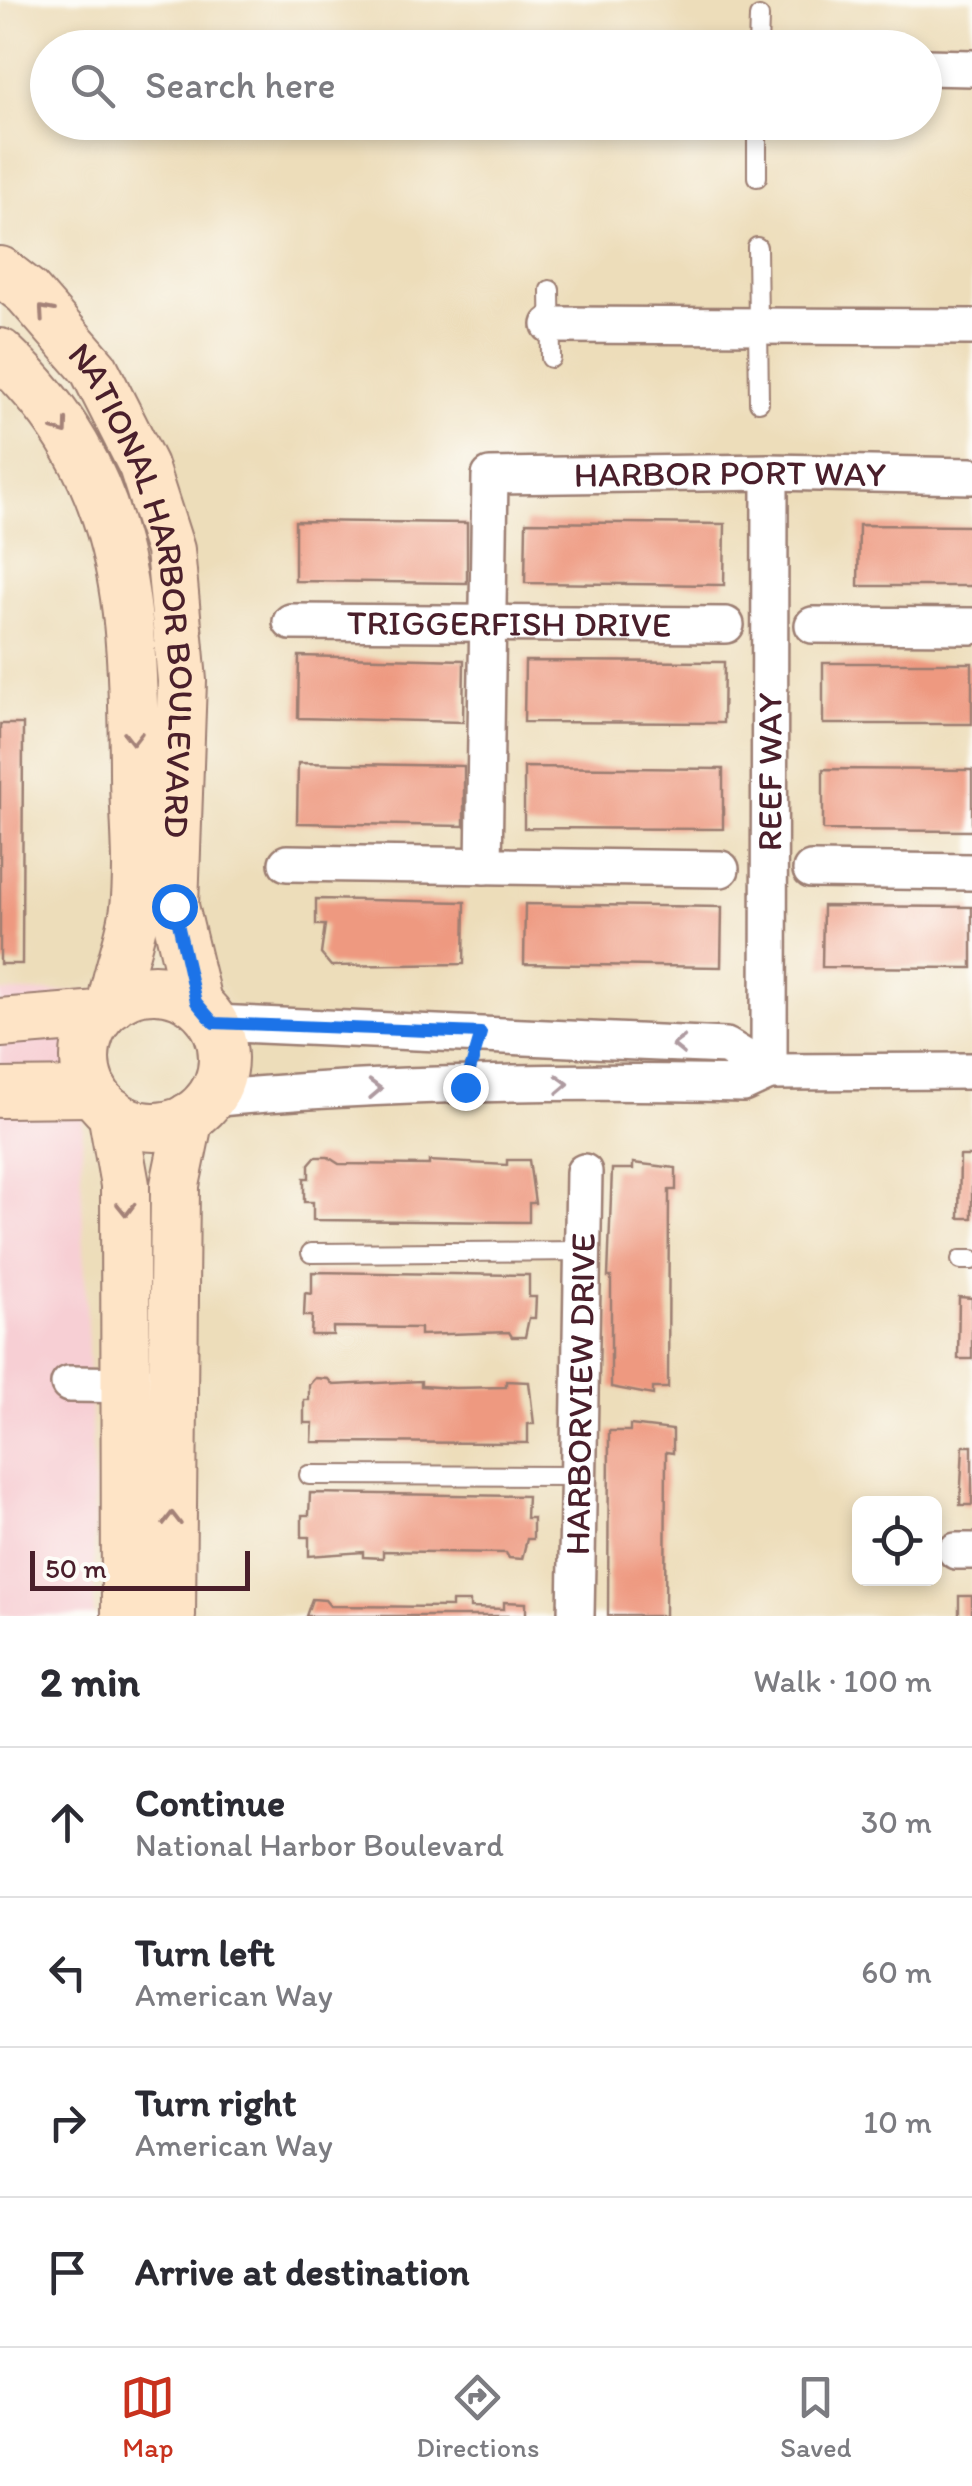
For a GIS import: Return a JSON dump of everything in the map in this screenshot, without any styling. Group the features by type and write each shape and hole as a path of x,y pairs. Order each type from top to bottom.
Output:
{"main road":[{"name":"NATIONAL HARBOR BOULEVARD","path":"0,271 28,292 94,370 143,466 170,550 182,681 174,906 205,1012"},
{"name":"NATIONAL HARBOR BOULEVARD","path":"0,353 25,377 79,451 120,550 133,649 134,910 106,1010"},
{"path":"0,1023 106,1010 145,989 172,991 205,1012 224,1058 222,1075 199,1108 175,1185 126,1616"},
{"path":"106,1010 87,1040 85,1061 103,1102 125,1185 151,1386 171,1616"},
{"path":"0,1092 103,1102 136,1124 154,1127 199,1108"}],"street":[{"path":"942,68 972,68"},
{"path":"551,342 758,326 972,327"},
{"name":"HARBOR PORT WAY","path":"488,623 490,476 770,472 972,476"},
{"name":"REEF WAY","path":"769,1072 770,472"},
{"name":"TRIGGERFISH DRIVE","path":"292,622 726,625"},
{"path":"484,866 488,623"},
{"path":"812,625 972,626"},
{"path":"287,863 720,869"},
{"path":"811,870 972,872"},
{"path":"205,1012 575,1041 726,1046 769,1072"},
{"path":"465,1087 481,1033"},
{"path":"199,1108 285,1092 743,1084 769,1072 972,1071"},
{"name":"HARBORVIEW DRIVE","path":"576,1616 584,1172"},
{"path":"69,1384 151,1386"}],"lane":[{"path":"759,17 759,30"},
{"path":"756,177 757,140"},
{"path":"757,248 760,402"},
{"path":"550,290 551,342"},
{"path":"311,1253 583,1250"},
{"path":"309,1475 577,1476"}],"shaded area":[{"path":"0,992 88,992 81,1175 94,1500 94,1616 0,1616"}],"building":[{"path":"295,521 467,523 467,583 295,581"},
{"path":"526,522 725,524 724,585 525,583"},
{"path":"859,525 972,526 972,586 858,586"},
{"path":"299,656 464,660 463,722 298,718"},
{"path":"525,661 724,662 723,723 524,722"},
{"path":"823,663 972,663 972,724 823,724"},
{"path":"0,724 23,724 22,964 0,964"},
{"path":"298,763 464,766 464,826 297,823"},
{"path":"524,767 723,769 723,829 524,828"},
{"path":"823,769 972,770 972,831 823,830"},
{"path":"316,899 465,902 464,964 331,966 321,954 325,925 316,925"},
{"path":"525,904 722,907 721,967 524,964"},
{"path":"823,906 972,907 972,968 822,967"},
{"path":"960,1156 972,1156 972,1218 959,1218"},
{"path":"315,1157 328,1157 339,1164 429,1165 429,1161 507,1165 507,1160 529,1160 535,1203 529,1203 529,1222 313,1220 313,1202 304,1202 304,1178 309,1178 309,1164"},
{"path":"633,1163 676,1168 676,1190 669,1190 668,1388 653,1388 653,1395 611,1387 608,1277 612,1169 633,1169"},
{"path":"312,1272 529,1275 529,1297 536,1297 535,1318 529,1318 525,1337 512,1337 509,1332 420,1335 420,1328 333,1327 333,1335 311,1335 312,1316 304,1316 305,1293 312,1294"},
{"path":"959,1297 972,1298 972,1359 958,1359"},
{"path":"315,1378 328,1379 333,1385 421,1381 421,1386 455,1388 506,1387 506,1381 529,1382 534,1424 528,1424 528,1443 312,1442 313,1423 304,1423 304,1400 309,1400 309,1385"},
{"path":"630,1425 673,1430 673,1453 666,1452 665,1616 608,1616 609,1431 630,1431"},
{"path":"963,1446 972,1446 972,1505 960,1505"},
{"path":"310,1493 527,1496 526,1518 533,1518 533,1539 527,1539 522,1559 509,1558 506,1553 383,1551 383,1558 363,1557 363,1552 309,1556 309,1537 302,1537 302,1515 309,1515"},
{"path":"959,1596 972,1596 972,1616 959,1616"},
{"path":"312,1599 325,1600 330,1606 452,1607 452,1602 470,1602 470,1608 504,1609 504,1602 526,1603 526,1616 306,1616"}],"route":[{"path":"174,906 196,1002 214,1023 481,1033 465,1087"}]}
